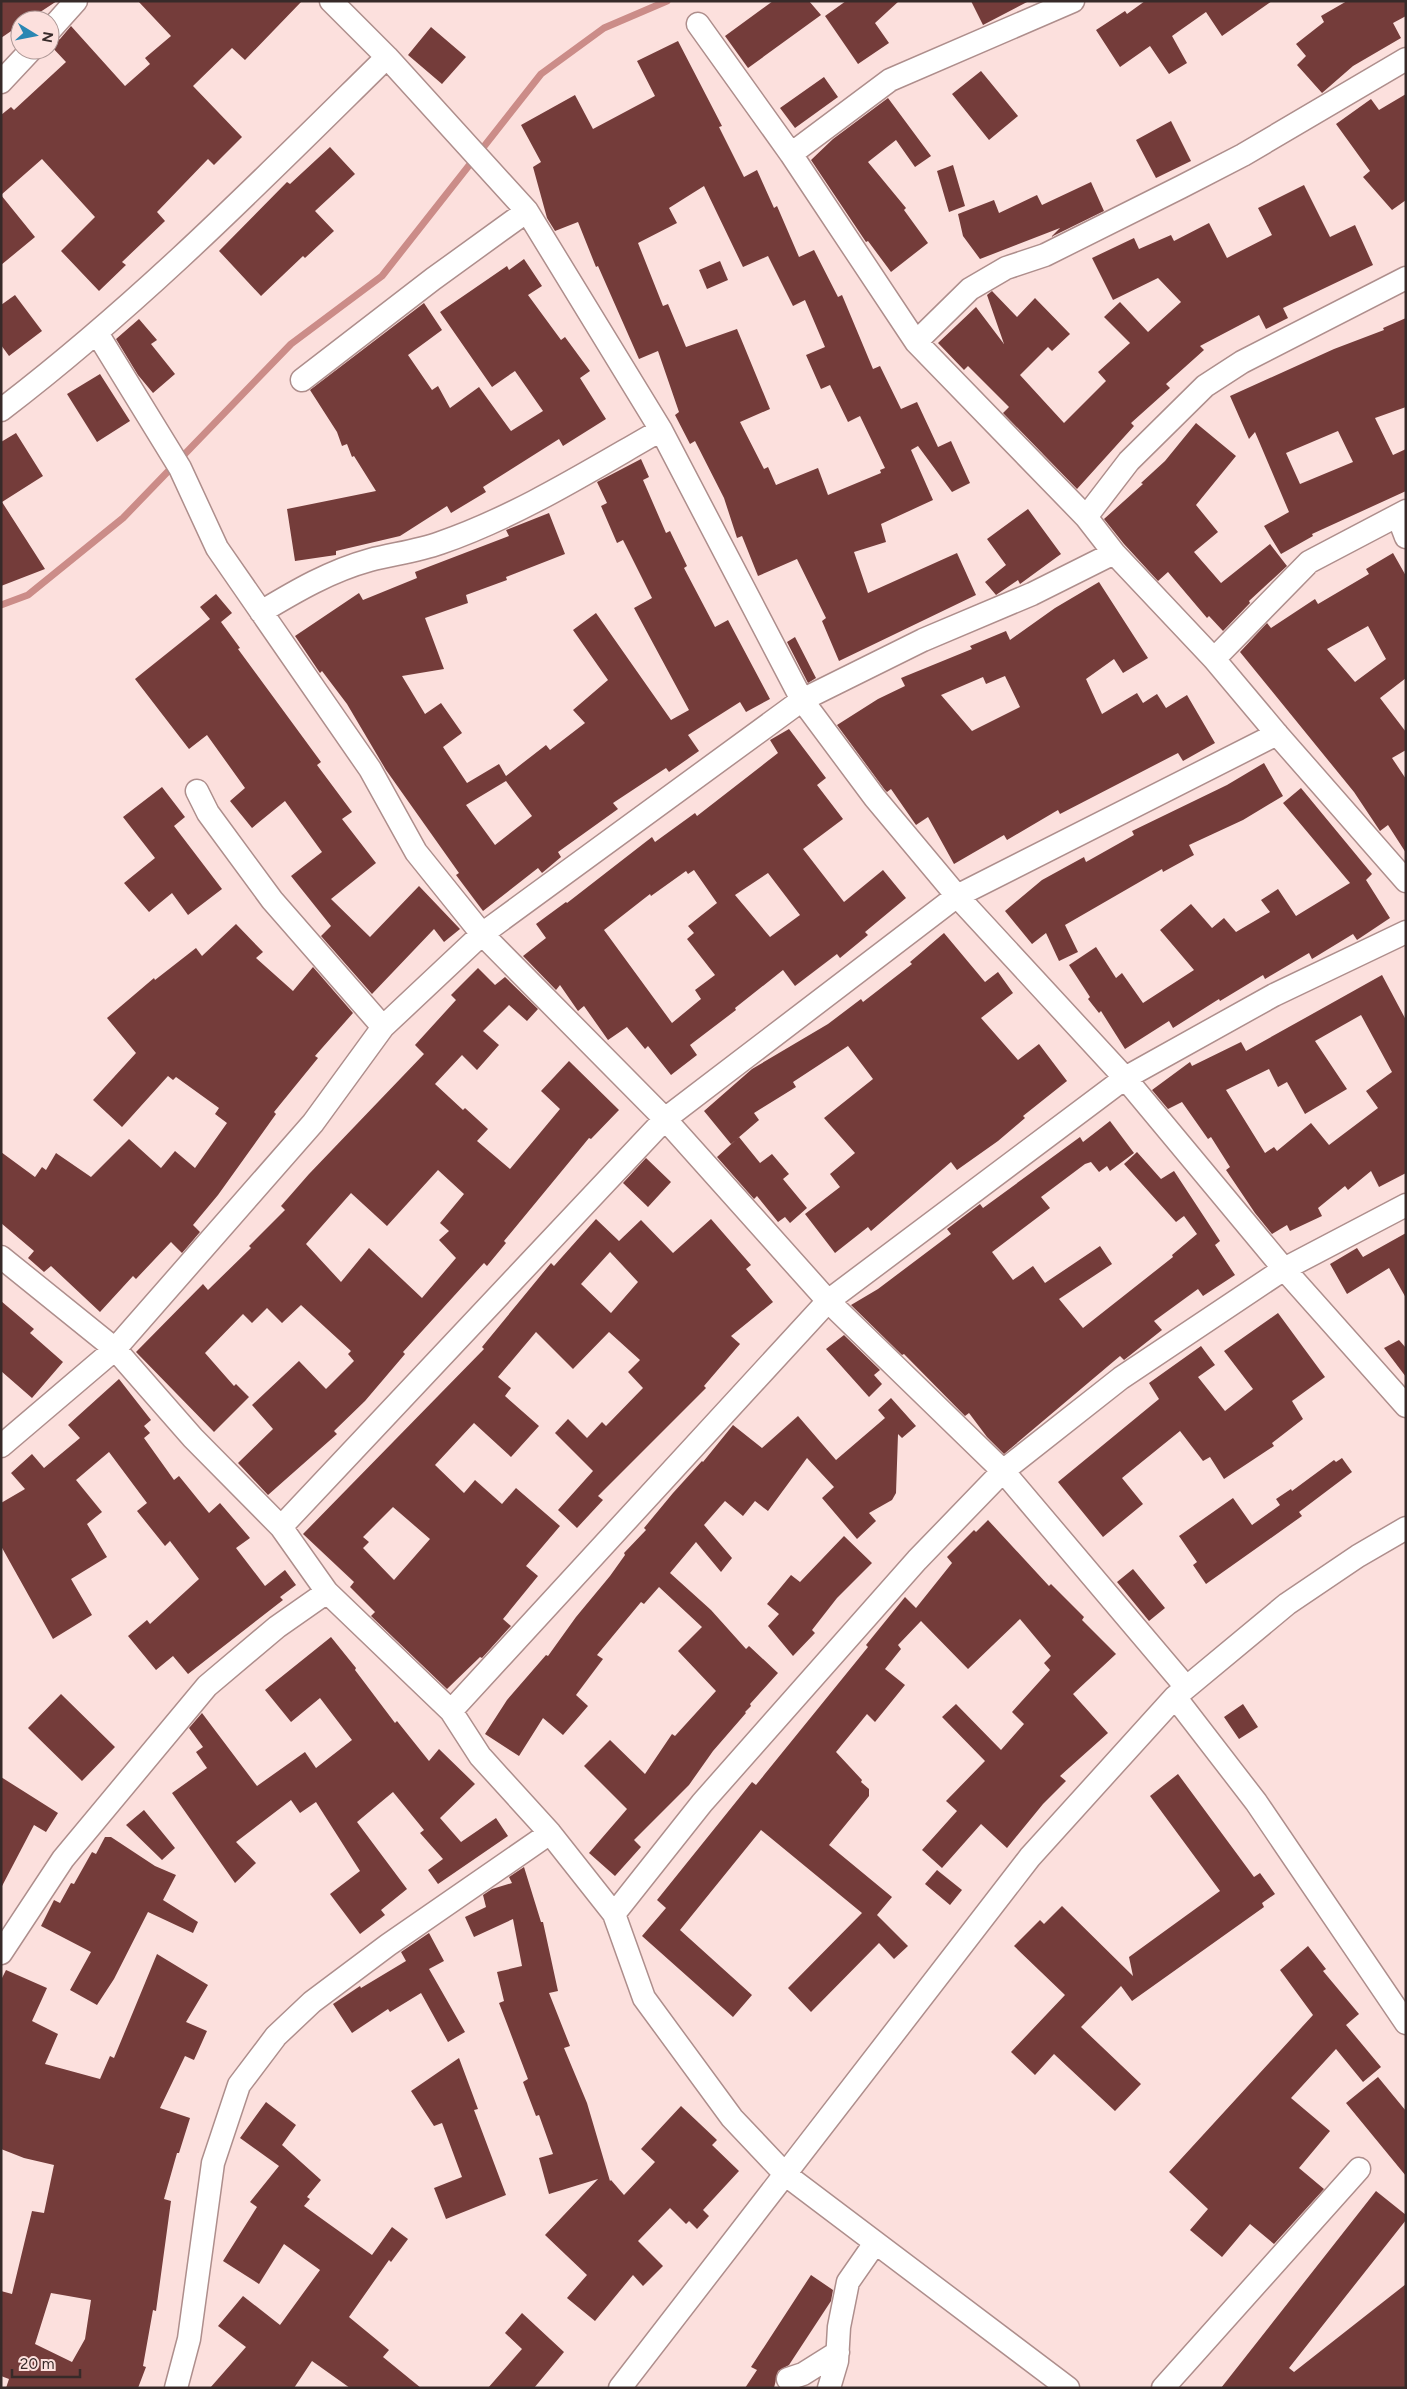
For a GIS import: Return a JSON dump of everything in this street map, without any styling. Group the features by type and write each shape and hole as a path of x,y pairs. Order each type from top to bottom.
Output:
{"street":[{"path":"60,19 76,1"},
{"path":"331,1 387,57 527,211 660,430 802,700 875,798 957,896 1125,1078 1284,1269 1406,1406"},
{"path":"791,154 890,80 931,60 1073,1"},
{"path":"698,24 791,154 916,342 1086,517 1114,554 1214,659 1406,881"},
{"path":"1,410 97,333 251,192 387,57"},
{"path":"916,342 970,288 1006,268 1045,255 1118,220 1225,164 1406,59"},
{"path":"1,82 22,60"},
{"path":"302,380 432,279 527,211"},
{"path":"1086,517 1129,461 1205,386 1242,362 1406,278"},
{"path":"97,333 180,468 217,548 370,769 416,852 482,934 665,1119 828,1301 1003,1471 1180,1692 1406,2023"},
{"path":"261,612 308,583 368,560 440,543 532,503 660,430"},
{"path":"1214,659 1308,562 1402,513 1406,537"},
{"path":"1,1446 114,1349 313,1123 383,1027 482,934 802,700 923,640 1032,594 1114,554"},
{"path":"281,1527 665,1119 957,896 1277,734"},
{"path":"197,790 208,813 272,900 383,1027"},
{"path":"451,1711 828,1301 1125,1078 1274,995 1406,932"},
{"path":"614,1914 702,1803 917,1560 1003,1471 1121,1378 1284,1269 1406,1206"},
{"path":"1,1257 114,1349 193,1438 281,1527 327,1592 451,1711 480,1756 550,1833 614,1914 644,1998 732,2118 786,2175 1068,2388"},
{"path":"620,2388 1030,1857 1180,1692 1286,1604 1358,1556 1406,1528"},
{"path":"1,1953 63,1859 207,1686 277,1627 327,1592"},
{"path":"176,2388 188,2338 213,2163 239,2085 276,2036 312,2002 388,1945 550,1833"},
{"path":"1163,2388 1359,2169"},
{"path":"829,2388 838,2352 839,2327 848,2282 873,2246"},
{"path":"788,2379 803,2374 838,2352"}],"building":[{"path":"1,1 57,1 43,10 10,10 10,32 1,38"},
{"path":"138,1 302,1 245,60 232,48 193,86 242,137 214,165 208,159 157,212 165,221 122,262 126,265 99,291 61,251 95,217 42,159 1,195 1,115 11,107 14,110 66,62 60,56 60,39 71,26 125,86 150,64 145,58 171,36"},
{"path":"773,1 809,1 821,15 748,68 725,36"},
{"path":"846,1 899,1 875,23 889,43 858,64 825,16"},
{"path":"971,1 1029,1 983,25"},
{"path":"1145,1 1272,1 1222,36 1206,12 1172,36 1187,63 1169,74 1150,46 1120,67 1096,30 1125,11 1127,14"},
{"path":"1347,1 1406,1 1406,16 1393,23 1401,38 1353,66 1322,93 1297,65 1306,56 1296,44 1324,22 1321,16"},
{"path":"431,27 466,57 442,84 408,55"},
{"path":"678,41 722,126 719,127 744,177 757,170 774,208 777,206 799,257 814,250 838,297 842,295 873,369 880,366 901,409 917,402 938,447 951,441 970,483 952,492 918,446 911,450 933,500 881,524 886,542 854,552 868,593 957,553 976,595 839,661 822,621 826,618 797,559 758,576 742,536 737,538 724,498 695,441 690,444 675,415 679,412 658,351 639,359 598,266 596,267 578,222 555,231 547,218 533,167 541,162 521,125 575,95 593,129 655,96 637,61","holes":["704,186 743,267 768,256 793,306 805,300 825,347 806,355 821,389 830,385 848,422 860,416 885,468 880,470 881,473 828,495 818,468 776,485 768,467 764,469 740,422 770,409 737,329 686,347 668,304 663,306 638,243 677,223 669,208"]},
{"path":"981,71 1018,116 989,140 952,94"},
{"path":"824,77 838,97 795,128 780,108"},
{"path":"1406,94 1406,200 1392,210 1363,177 1370,171 1336,124 1371,99 1379,110"},
{"path":"888,98 931,156 915,167 896,140 868,162 906,208 904,210 928,243 891,272 868,241 866,242 811,160 833,139"},
{"path":"1171,121 1191,161 1156,178 1136,140"},
{"path":"330,147 355,174 315,211 334,231 305,258 303,256 261,296 219,251 287,182 290,184"},
{"path":"953,165 965,206 949,212 937,171"},
{"path":"1091,182 1104,211 1051,237 1060,228 980,259 963,236 958,214 994,200 999,213 1037,195 1042,205"},
{"path":"1304,185 1330,237 1355,225 1373,265 1283,308 1288,318 1266,329 1259,315 1200,346 1204,350 1166,384 1170,388 1131,423 1134,426 1077,489 1003,413 1009,407 968,366 964,370 938,343 976,307 1004,344 987,295 992,291 1017,317 1035,298 1070,334 1052,351 1048,347 1020,375 1064,423 1106,381 1098,372 1130,343 1104,317 1120,302 1148,332 1181,302 1158,278 1113,300 1092,258 1134,238 1139,249 1171,235 1174,241 1209,223 1227,258 1272,235 1258,208"},
{"path":"1,195 35,237 1,265"},
{"path":"524,259 542,286 528,295 561,340 565,337 590,371 580,378 606,419 563,446 559,439 483,487 486,492 451,513 447,506 400,536 336,551 336,555 295,561 287,509 376,491 354,456 352,457 347,444 342,446 337,432 310,390 424,303 442,330 408,355 432,390 438,386 450,408 479,387 511,431 543,411 515,371 492,387 440,312 507,266 509,270"},
{"path":"720,261 728,280 707,289 699,270"},
{"path":"15,295 42,331 9,356 1,345 1,305"},
{"path":"1406,318 1406,407 1375,418 1393,455 1406,449 1406,491 1312,534 1313,536 1281,554 1264,526 1289,512 1255,432 1249,439 1230,396 1334,349 1384,330 1383,328","holes":["1338,431 1353,462 1300,484 1286,453"]},
{"path":"139,319 157,340 151,344 175,374 153,393 138,375 116,339"},
{"path":"100,374 130,421 97,442 67,394"},
{"path":"1196,423 1236,456 1196,505 1218,532 1194,552 1221,583 1270,544 1287,566 1249,601 1250,603 1223,631 1209,616 1207,618 1168,572 1158,581 1104,519 1143,484 1141,483 1165,461"},
{"path":"16,433 43,476 2,502 45,569 1,586 1,442"},
{"path":"641,459 649,477 643,480 666,533 670,531 687,566 684,568 715,627 728,620 770,699 746,712 740,702 688,735 699,751 669,772 666,768 613,803 618,809 558,852 561,857 542,873 538,868 483,911 456,875 459,873 386,770 347,704 322,671 320,673 295,636 359,593 363,600 417,578 415,572 509,536 506,530 549,513 565,554 506,577 507,580 466,595 468,603 425,618 444,669 402,676 425,714 441,703 462,733 443,747 467,783 499,764 506,776 546,745 550,750 585,723 573,710 608,680 573,630 596,613 671,720 689,710 634,608 652,598 623,540 617,543 601,506 607,503 597,482","holes":["506,781 532,816 495,845 466,805"]},
{"path":"1028,509 1061,554 1020,584 1018,580 996,595 985,582 1006,565 987,539"},
{"path":"1393,553 1406,576 1406,678 1380,698 1406,732 1406,750 1392,758 1406,779 1406,853 1388,825 1380,831 1354,792 1240,652 1267,623 1271,628 1315,599 1318,604 1369,574 1366,569","holes":["1368,626 1386,659 1355,682 1327,649"]},
{"path":"1099,582 1148,658 1123,673 1114,659 1086,679 1102,714 1137,693 1143,703 1157,694 1166,708 1187,695 1215,743 1183,761 1178,753 1060,814 1058,810 1007,840 1004,835 954,864 928,817 916,825 891,789 887,792 885,790 837,725 878,699 905,686 901,678 972,649 970,646 1006,631 1010,640 1055,608","holes":["1005,676 1020,707 972,731 941,695 983,677 986,684"]},
{"path":"216,594 232,613 221,622 240,648 238,649 321,762 317,765 352,812 342,819 376,863 331,899 370,937 419,886 460,929 444,942 434,929 372,994 321,936 331,926 291,876 322,852 285,801 252,828 230,801 245,788 207,735 189,749 135,679 210,619 200,607"},
{"path":"795,637 816,678 808,683 787,642"},
{"path":"789,729 826,778 817,785 843,819 803,849 844,902 883,870 906,898 865,932 868,935 840,958 837,954 795,986 783,970 735,1008 736,1010 690,1045 697,1055 671,1075 648,1046 645,1049 627,1027 608,1040 584,1006 578,1011 560,985 556,990 523,956 546,938 536,924 567,903 652,837 655,842 695,813 697,816 778,753 770,740","holes":["694,870 717,903 688,926 694,933 687,939 715,975 695,990 701,999 672,1023 604,930 650,894 651,896 686,871 688,874","768,873 800,915 770,937 735,895"]},
{"path":"1264,763 1283,796 1243,820 1189,845 1194,855 1163,872 1162,869 1065,925 1078,952 1059,961 1046,933 1032,944 1005,911 1042,880 1084,857 1086,862 1134,835 1132,831 1227,785"},
{"path":"162,787 185,817 174,826 222,889 188,915 172,893 149,912 124,883 155,858 123,817"},
{"path":"1301,788 1372,874 1366,880 1390,918 1357,940 1353,934 1312,959 1309,953 1265,979 1263,975 1220,1001 1219,999 1173,1028 1169,1021 1125,1049 1101,1011 1099,1013 1088,999 1090,997 1069,965 1096,947 1116,978 1122,973 1143,1003 1194,970 1160,930 1191,904 1212,928 1224,918 1236,932 1270,912 1261,900 1278,889 1296,916 1350,883 1283,803"},
{"path":"236,924 263,952 256,958 293,991 313,967 353,1013 315,1056 318,1058 274,1112 276,1114 218,1195 193,1225 200,1232 182,1253 171,1242 136,1279 133,1276 100,1312 51,1266 44,1272 28,1258 34,1251 1,1223 1,1152 35,1177 42,1167 46,1170 56,1153 91,1177 129,1139 161,1168 175,1151 195,1168 227,1123 215,1114 219,1108 176,1077 173,1080 168,1076 122,1127 93,1100 136,1053 107,1018 154,978 155,980 196,948 202,956"},
{"path":"944,933 985,982 998,972 1013,993 981,1018 1018,1060 1039,1044 1067,1081 1023,1116 1025,1118 998,1141 957,1170 951,1162 871,1231 868,1227 835,1253 805,1214 840,1187 830,1174 855,1153 824,1118 873,1079 848,1046 793,1082 796,1087 754,1113 759,1120 731,1144 704,1111 752,1069 828,1024 861,999 863,1002 912,964 910,962"},
{"path":"478,968 495,985 505,977 538,1009 527,1021 509,1005 483,1031 499,1045 477,1070 462,1055 435,1084 463,1110 465,1108 488,1129 477,1141 510,1169 560,1109 541,1091 569,1061 619,1110 591,1139 589,1138 504,1241 506,1243 487,1266 484,1263 403,1352 405,1354 365,1401 334,1431 337,1434 268,1495 238,1463 273,1429 252,1405 299,1361 326,1389 354,1361 348,1354 351,1351 301,1305 282,1323 267,1308 252,1323 243,1314 205,1353 234,1386 236,1384 249,1397 214,1432 136,1352 203,1284 208,1290 251,1248 249,1246 285,1210 281,1206 309,1174 424,1054 415,1045 456,1000 451,995","holes":["438,1170 464,1194 440,1223 449,1231 439,1240 456,1258 422,1298 369,1248 341,1282 306,1244 351,1193 387,1226"]},
{"path":"1382,975 1406,1020 1406,1173 1379,1187 1371,1171 1348,1190 1345,1186 1318,1208 1322,1216 1290,1231 1287,1225 1272,1234 1255,1213 1226,1170 1230,1167 1211,1137 1208,1139 1182,1102 1168,1109 1152,1090 1190,1062 1192,1066 1241,1042 1246,1051","holes":["1361,1015 1392,1072 1366,1091 1378,1108 1329,1145 1311,1123 1277,1151 1274,1147 1265,1153 1226,1090 1269,1069 1278,1087 1287,1082 1305,1114 1347,1089 1315,1041"]},
{"path":"1110,1121 1134,1153 1110,1171 1107,1166 1099,1172 1091,1162 1085,1164 1041,1197 1050,1208 992,1252 1013,1280 1033,1266 1045,1283 1100,1246 1112,1264 1059,1299 1083,1328 1173,1257 1172,1255 1197,1234 1184,1216 1176,1222 1124,1164 1137,1152 1161,1179 1174,1171 1220,1241 1215,1245 1235,1275 1203,1296 1198,1289 1154,1321 1162,1330 1124,1360 1120,1356 1004,1454 987,1437 969,1413 965,1416 904,1354 902,1355 851,1305 878,1289 951,1234 947,1229 980,1204 983,1208 1080,1137 1083,1142"},
{"path":"739,1137 760,1163 772,1154 789,1174 783,1179 807,1208 790,1223 785,1217 778,1222 757,1196 754,1199 717,1157"},
{"path":"646,1158 671,1182 648,1207 623,1183"},
{"path":"596,1219 619,1241 641,1220 673,1253 711,1219 751,1265 746,1269 773,1302 731,1336 740,1344 704,1386 706,1388 598,1496 603,1500 577,1528 558,1510 593,1471 555,1433 568,1419 587,1438 602,1422 606,1426 643,1388 628,1372 640,1360 609,1332 573,1369 536,1332 498,1377 511,1388 505,1396 539,1426 511,1457 474,1423 435,1465 464,1493 475,1480 502,1504 516,1488 560,1526 526,1566 538,1576 503,1619 511,1626 482,1658 480,1657 447,1689 371,1616 375,1612 350,1587 354,1582 303,1534 484,1349 482,1347 551,1263 554,1266","holes":["610,1252 638,1282 611,1313 581,1284","393,1507 430,1539 394,1580 363,1548 369,1542 363,1537"]},
{"path":"1406,1233 1406,1298 1389,1268 1347,1294 1330,1264 1357,1248 1363,1257"},
{"path":"1,1301 34,1329 30,1333 63,1362 32,1398 1,1371"},
{"path":"1278,1313 1325,1377 1292,1401 1303,1419 1272,1443 1274,1446 1224,1479 1210,1457 1203,1461 1180,1431 1122,1478 1143,1504 1103,1537 1058,1482 1159,1399 1149,1383 1201,1346 1215,1365 1198,1377 1225,1411 1253,1389 1224,1351"},
{"path":"844,1335 880,1370 874,1375 882,1384 869,1397 826,1349"},
{"path":"1399,1340 1406,1348 1406,1377 1384,1348"},
{"path":"119,1379 151,1420 144,1426 150,1433 144,1438 174,1480 179,1476 209,1513 220,1503 250,1538 236,1548 265,1586 285,1570 296,1585 280,1597 283,1600 188,1674 173,1656 156,1670 128,1636 147,1620 150,1624 199,1579 170,1541 165,1546 137,1511 147,1503 109,1452 76,1480 102,1512 87,1524 107,1557 71,1579 92,1615 53,1639 1,1546 1,1503 25,1489 11,1473 32,1454 44,1468 80,1438 68,1425"},
{"path":"891,1398 916,1426 902,1438 898,1434 896,1493 892,1500 869,1513 876,1521 857,1539 822,1498 834,1487 807,1458 768,1511 755,1501 743,1516 725,1501 704,1525 732,1558 721,1572 696,1542 670,1573 711,1610 746,1649 749,1646 778,1673 750,1704 751,1706 746,1713 713,1751 689,1785 634,1840 641,1847 615,1876 589,1853 627,1809 584,1766 610,1740 645,1774 672,1734 675,1736 716,1691 678,1651 702,1627 659,1587 644,1604 641,1602 597,1655 603,1659 576,1695 588,1706 563,1735 543,1718 519,1756 485,1734 507,1700 546,1655 548,1656 576,1617 610,1576 625,1555 624,1553 646,1530 644,1528 733,1425 762,1448 798,1416 836,1460 885,1418 878,1410"},
{"path":"1342,1458 1352,1472 1299,1512 1302,1516 1206,1584 1193,1565 1197,1562 1179,1536 1233,1498 1252,1525 1280,1505 1276,1499 1291,1489 1292,1491 1334,1460 1336,1462"},
{"path":"988,1520 1049,1586 1051,1584 1084,1617 1082,1620 1116,1654 1073,1694 1108,1733 1060,1776 1066,1781 1043,1804 1007,1848 981,1824 942,1868 922,1850 957,1811 946,1801 985,1761 942,1717 956,1704 1001,1750 1024,1724 1012,1712 1050,1670 1044,1663 1051,1656 1020,1619 968,1669 921,1621 898,1645 901,1649 885,1669 905,1685 875,1722 867,1714 836,1752 869,1789 869,1796 829,1845 892,1897 877,1915 908,1946 894,1959 879,1943 811,2012 788,1988 862,1913 761,1830 680,1930 752,1995 733,2017 642,1936 666,1908 657,1900 752,1782 756,1785 868,1647 866,1645 905,1597 916,1608 952,1563 947,1557 974,1530 976,1532"},
{"path":"844,1536 872,1563 837,1598 812,1630 815,1633 793,1656 768,1626 779,1614 767,1604 791,1575 800,1582"},
{"path":"1133,1569 1165,1608 1149,1621 1117,1582"},
{"path":"331,1637 356,1668 355,1670 395,1723 397,1721 429,1761 439,1749 475,1784 440,1818 461,1842 496,1818 508,1836 438,1884 428,1870 443,1859 420,1833 424,1830 393,1792 357,1822 407,1889 381,1910 385,1915 360,1934 330,1894 360,1871 316,1802 300,1813 291,1800 236,1842 256,1863 235,1883 172,1793 207,1768 196,1752 203,1747 189,1728 202,1713 257,1786 305,1752 316,1768 352,1740 320,1698 291,1722 265,1690"},
{"path":"61,1694 115,1747 82,1781 28,1728"},
{"path":"1243,1704 1258,1727 1239,1739 1224,1717"},
{"path":"1178,1774 1254,1877 1260,1873 1275,1894 1262,1903 1264,1907 1132,2001 1121,1986 1081,2027 1141,2084 1115,2111 1054,2054 1035,2075 1011,2052 1065,1995 1014,1946 1040,1920 1044,1924 1062,1906 1133,1976 1129,1957 1220,1891 1150,1796"},
{"path":"1,1777 58,1813 46,1832 34,1825 1,1888"},
{"path":"144,1810 175,1848 162,1860 126,1825"},
{"path":"105,1837 111,1837 155,1866 176,1875 163,1900 198,1922 193,1933 148,1912 114,1979 97,2005 70,1990 91,1952 41,1926 54,1900 60,1903 71,1883 74,1884 92,1852 96,1854"},
{"path":"524,1867 541,1922 543,1922 558,1991 549,1993 570,2046 564,2048 587,2103 610,2181 624,2195 655,2162 641,2149 681,2106 717,2140 712,2145 739,2171 703,2210 709,2216 697,2229 689,2221 686,2224 670,2208 638,2241 663,2266 643,2286 633,2275 595,2321 567,2298 587,2275 545,2235 598,2179 549,2194 539,2158 553,2154 539,2115 536,2116 523,2082 528,2079 499,2003 504,2001 497,1972 522,1966 513,1919 474,1937 465,1917 486,1907 483,1895 492,1889 512,1883 509,1877"},
{"path":"937,1870 962,1890 950,1905 925,1884"},
{"path":"429,1933 444,1961 429,1969 465,2032 448,2042 421,1993 390,2012 388,2009 352,2033 333,2004 360,1986 361,1988 406,1961 401,1952"},
{"path":"1308,1946 1326,1969 1323,1971 1359,2014 1346,2025 1381,2067 1363,2082 1336,2049 1291,2098 1330,2131 1299,2168 1324,2189 1274,2244 1250,2224 1222,2257 1190,2230 1208,2209 1169,2172 1313,2015 1280,1970"},
{"path":"157,1954 208,1985 186,2022 207,2031 194,2060 185,2056 160,2108 190,2118 179,2153 177,2153 164,2199 171,2201 156,2311 153,2310 143,2366 146,2367 138,2388 6,2388 9,2379 1,2376 1,2291 12,2294 32,2211 44,2213 54,2165 24,2158 1,2149 1,1980 6,1970 47,1988 32,2021 58,2034 45,2064 100,2079 110,2056 114,2058","holes":["51,2293 91,2300 85,2339 72,2362 35,2344"]},
{"path":"459,2058 478,2109 474,2110 506,2195 446,2219 434,2188 462,2177 442,2123 434,2126 411,2091"},
{"path":"1378,2077 1406,2111 1406,2176 1346,2103"},
{"path":"266,2102 296,2125 282,2145 321,2180 307,2197 310,2199 304,2206 372,2255 392,2227 408,2239 391,2262 389,2260 349,2317 389,2350 383,2357 421,2388 350,2388 312,2361 294,2388 210,2388 246,2347 218,2326 243,2296 280,2325 320,2270 284,2244 259,2284 223,2261 257,2207 250,2202 279,2166 240,2138"},
{"path":"1376,2191 1406,2215 1406,2220 1289,2368 1294,2372 1406,2284 1406,2388 1221,2388"},
{"path":"811,2275 833,2290 831,2301 789,2365 778,2371 774,2388 745,2388 757,2370 751,2367"},
{"path":"522,2313 564,2352 534,2388 488,2388 522,2349 505,2333"}],"waterway":[{"path":"1,605 28,595 123,518 291,344 382,276 541,74 604,28 667,1"}]}
